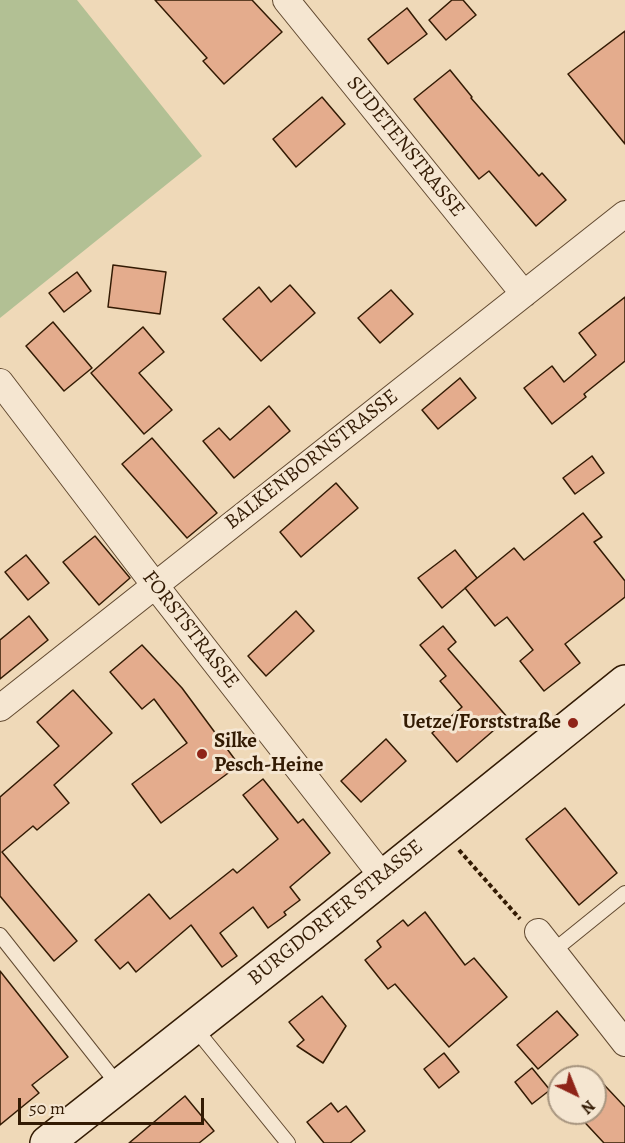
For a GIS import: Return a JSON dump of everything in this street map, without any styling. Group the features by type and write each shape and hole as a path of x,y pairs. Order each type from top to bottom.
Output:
{"main road":[{"name":"BURGDORFER STRASSE","path":"47,1143 625,682"}],"street":[{"name":"SUDETENSTRASSE","path":"286,0 524,294"},
{"name":"BALKENBORNSTRASSE","path":"0,708 625,214"},
{"name":"FORSTSTRASSE","path":"0,382 154,584 383,877"},
{"path":"545,942 625,1043"}],"lane":[{"path":"545,942 625,893"},
{"path":"0,934 119,1086"},
{"path":"194,1027 288,1143"}],"path":[{"path":"458,848 516,916 545,942"}],"green space":[{"path":"0,0 77,0 202,156 0,318"}],"building":[{"path":"155,0 252,0 282,32 224,84 203,61 207,58"},
{"path":"452,0 463,0 476,15 446,40 429,20"},
{"path":"407,8 427,34 388,64 368,39"},
{"path":"625,31 625,144 568,74"},
{"path":"450,70 471,98 539,176 542,173 566,200 536,226 489,171 479,179 414,99"},
{"path":"322,97 345,124 296,167 273,139"},
{"path":"113,265 166,272 160,314 108,307"},
{"path":"77,272 91,291 64,312 49,293"},
{"path":"290,285 315,313 261,361 223,319 259,287 271,302"},
{"path":"391,290 413,314 380,343 358,318"},
{"path":"625,297 625,361 584,394 586,397 552,424 524,388 552,366 564,382 596,355 579,333"},
{"path":"53,322 92,368 64,391 26,346"},
{"path":"143,327 164,352 139,373 172,410 144,434 91,373"},
{"path":"460,378 476,398 438,429 422,410"},
{"path":"269,406 290,431 234,478 203,441 219,428 230,440"},
{"path":"152,438 217,513 187,538 122,464"},
{"path":"592,456 604,473 575,494 563,478"},
{"path":"336,483 358,508 301,557 280,532"},
{"path":"583,513 602,537 594,542 625,581 625,597 565,644 580,663 544,691 520,661 533,650 507,617 495,626 465,588 514,548 524,560"},
{"path":"95,536 130,578 99,605 63,562"},
{"path":"455,550 477,578 442,608 418,578"},
{"path":"26,555 49,583 28,600 5,572"},
{"path":"296,611 314,631 266,676 248,656"},
{"path":"29,616 48,640 0,679 0,640"},
{"path":"443,626 456,642 448,649 508,718 457,762 432,733 462,707 440,681 446,676 420,645"},
{"name":"Silke Pesch-Heine","path":"142,645 182,688 239,765 161,823 132,784 187,743 154,699 142,709 110,672"},
{"path":"73,690 112,733 54,785 69,803 37,830 33,826 2,852 77,941 54,961 0,896 0,797 59,746 37,722"},
{"path":"386,739 406,761 361,802 341,781"},
{"path":"263,779 298,823 303,819 330,853 290,887 300,900 284,912 286,915 268,928 253,907 220,933 237,956 222,967 191,925 136,972 128,962 120,969 95,940 149,894 170,919 233,869 237,873 278,839 243,795"},
{"path":"565,808 617,873 579,905 526,839"},
{"path":"425,912 465,965 474,958 507,997 449,1047 395,984 388,989 365,960 381,947 377,941 403,920 408,926"},
{"path":"0,971 68,1057 32,1085 39,1093 0,1125"},
{"path":"322,996 346,1026 323,1063 297,1046 304,1040 289,1022"},
{"path":"557,1011 578,1035 538,1069 517,1045"},
{"path":"444,1053 459,1072 439,1088 424,1069"},
{"path":"532,1068 547,1086 547,1092 532,1104 515,1082"},
{"path":"607,1088 625,1107 625,1143 604,1143 587,1125 607,1125"},
{"path":"185,1096 214,1131 199,1143 129,1143"},
{"path":"331,1103 338,1112 346,1106 365,1131 350,1143 324,1143 307,1122"}],"place":[{"name":"Uetze/Forststraße","path":"573,723"},
{"name":"Silke Pesch-Heine","path":"202,754"}]}
